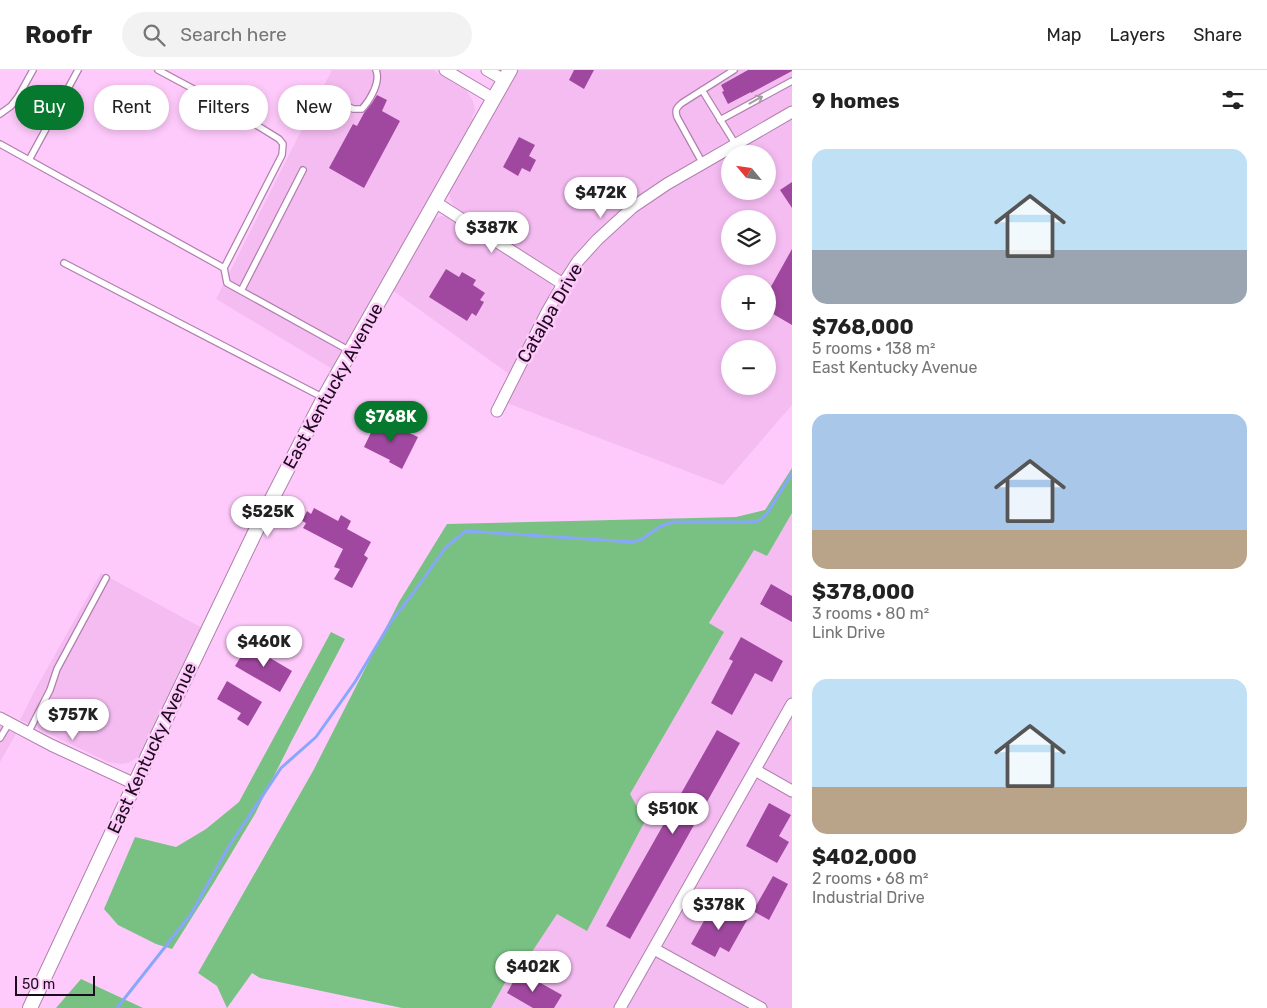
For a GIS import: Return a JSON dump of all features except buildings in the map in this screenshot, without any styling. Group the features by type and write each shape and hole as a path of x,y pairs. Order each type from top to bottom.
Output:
{"street":[{"path":"446,70 494,99"},
{"path":"486,70 507,75"},
{"name":"East Kentucky Avenue","path":"30,1008 260,522 324,398 507,75"},
{"name":"Catalpa Drive","path":"736,145 792,112"},
{"name":"Catalpa Drive","path":"497,410 547,312 578,261 597,240 633,207 667,184 721,154"},
{"path":"435,202 563,284"},
{"path":"620,1008 792,704"},
{"path":"4,721 135,784"},
{"path":"755,770 792,791"},
{"path":"654,949 761,1008"}],"lane":[{"path":"0,114 11,106 18,97 33,70"},
{"path":"29,160 78,70"},
{"path":"158,70 229,108 279,139 283,144 282,155 224,268 227,283 350,351"},
{"path":"351,108 362,109 367,102 378,81 376,70"},
{"path":"703,164 677,117 676,108 734,70"},
{"path":"720,120 792,81"},
{"path":"702,90 736,145"},
{"path":"0,144 224,268"},
{"path":"240,291 302,170"},
{"path":"64,262 324,398"},
{"path":"28,733 50,690 57,668 106,578"},
{"path":"0,738 4,721"}],"shaded area":[{"path":"332,70 433,70 467,91 473,101 475,110 472,118 474,120 334,370 216,299 302,130 351,130 351,85 324,85"},
{"path":"518,70 792,70 792,405 723,485 507,403 558,303 571,282 454,206 449,189"},
{"path":"441,216 449,217 550,282 551,293 509,374 392,290 432,220"},
{"path":"792,513 792,1008 491,1008 521,954 528,958 557,914 587,930 629,794 723,632 709,624 754,549 767,556"},
{"path":"101,573 204,629 145,752 142,751 137,758 128,763 121,764 108,762 20,720"},
{"path":"0,726 16,734 0,762"}],"green space":[{"path":"792,468 792,513 767,556 754,550 709,623 724,632 630,794 645,821 587,931 557,914 528,958 521,954 491,1008 402,1008 260,978 252,973 227,1008 217,986 198,973 313,771 399,602 447,524 736,517 765,510"},
{"path":"331,632 345,639 255,814 172,949 156,944 118,925 104,909 135,837 176,847 206,829 239,802"},
{"path":"81,979 143,1008 56,1008"}],"waterway":[{"path":"117,1008 191,914 229,846 281,768 316,737 355,682 392,620 446,547 466,531 632,542 642,539 661,526 673,522 754,522 760,520 768,512 792,473"}]}
